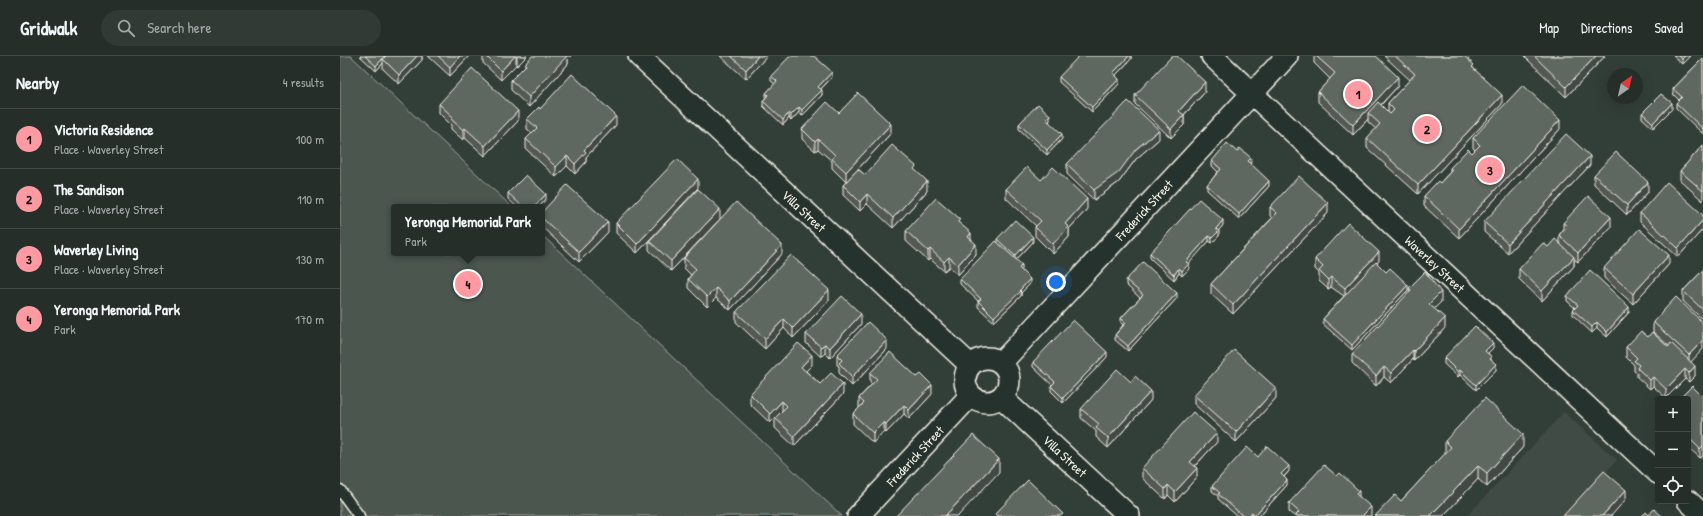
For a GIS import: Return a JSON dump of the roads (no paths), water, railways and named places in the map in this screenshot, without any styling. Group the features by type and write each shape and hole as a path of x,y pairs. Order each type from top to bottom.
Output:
{"street":[{"name":"Villa Street","path":"639,56 970,365"},
{"name":"Waverley Street","path":"1212,56 1655,470"},
{"name":"Frederick Street","path":"1001,363 1287,56"},
{"path":"988,358 1001,363 1005,368 1008,386 1000,397 995,400 982,401 971,395 965,384 965,377 970,365 975,361 988,358"},
{"name":"Frederick Street","path":"858,516 971,395"},
{"name":"Villa Street","path":"1000,397 1129,516"},
{"path":"1691,504 1703,515"}],"lane":[{"path":"340,490 359,516"}],"place":[{"name":"Victoria Residence","path":"1358,94"},
{"name":"The Sandison","path":"1427,129"},
{"name":"Waverley Living","path":"1490,170"},
{"name":"Yeronga Memorial Park","path":"468,284"}]}
